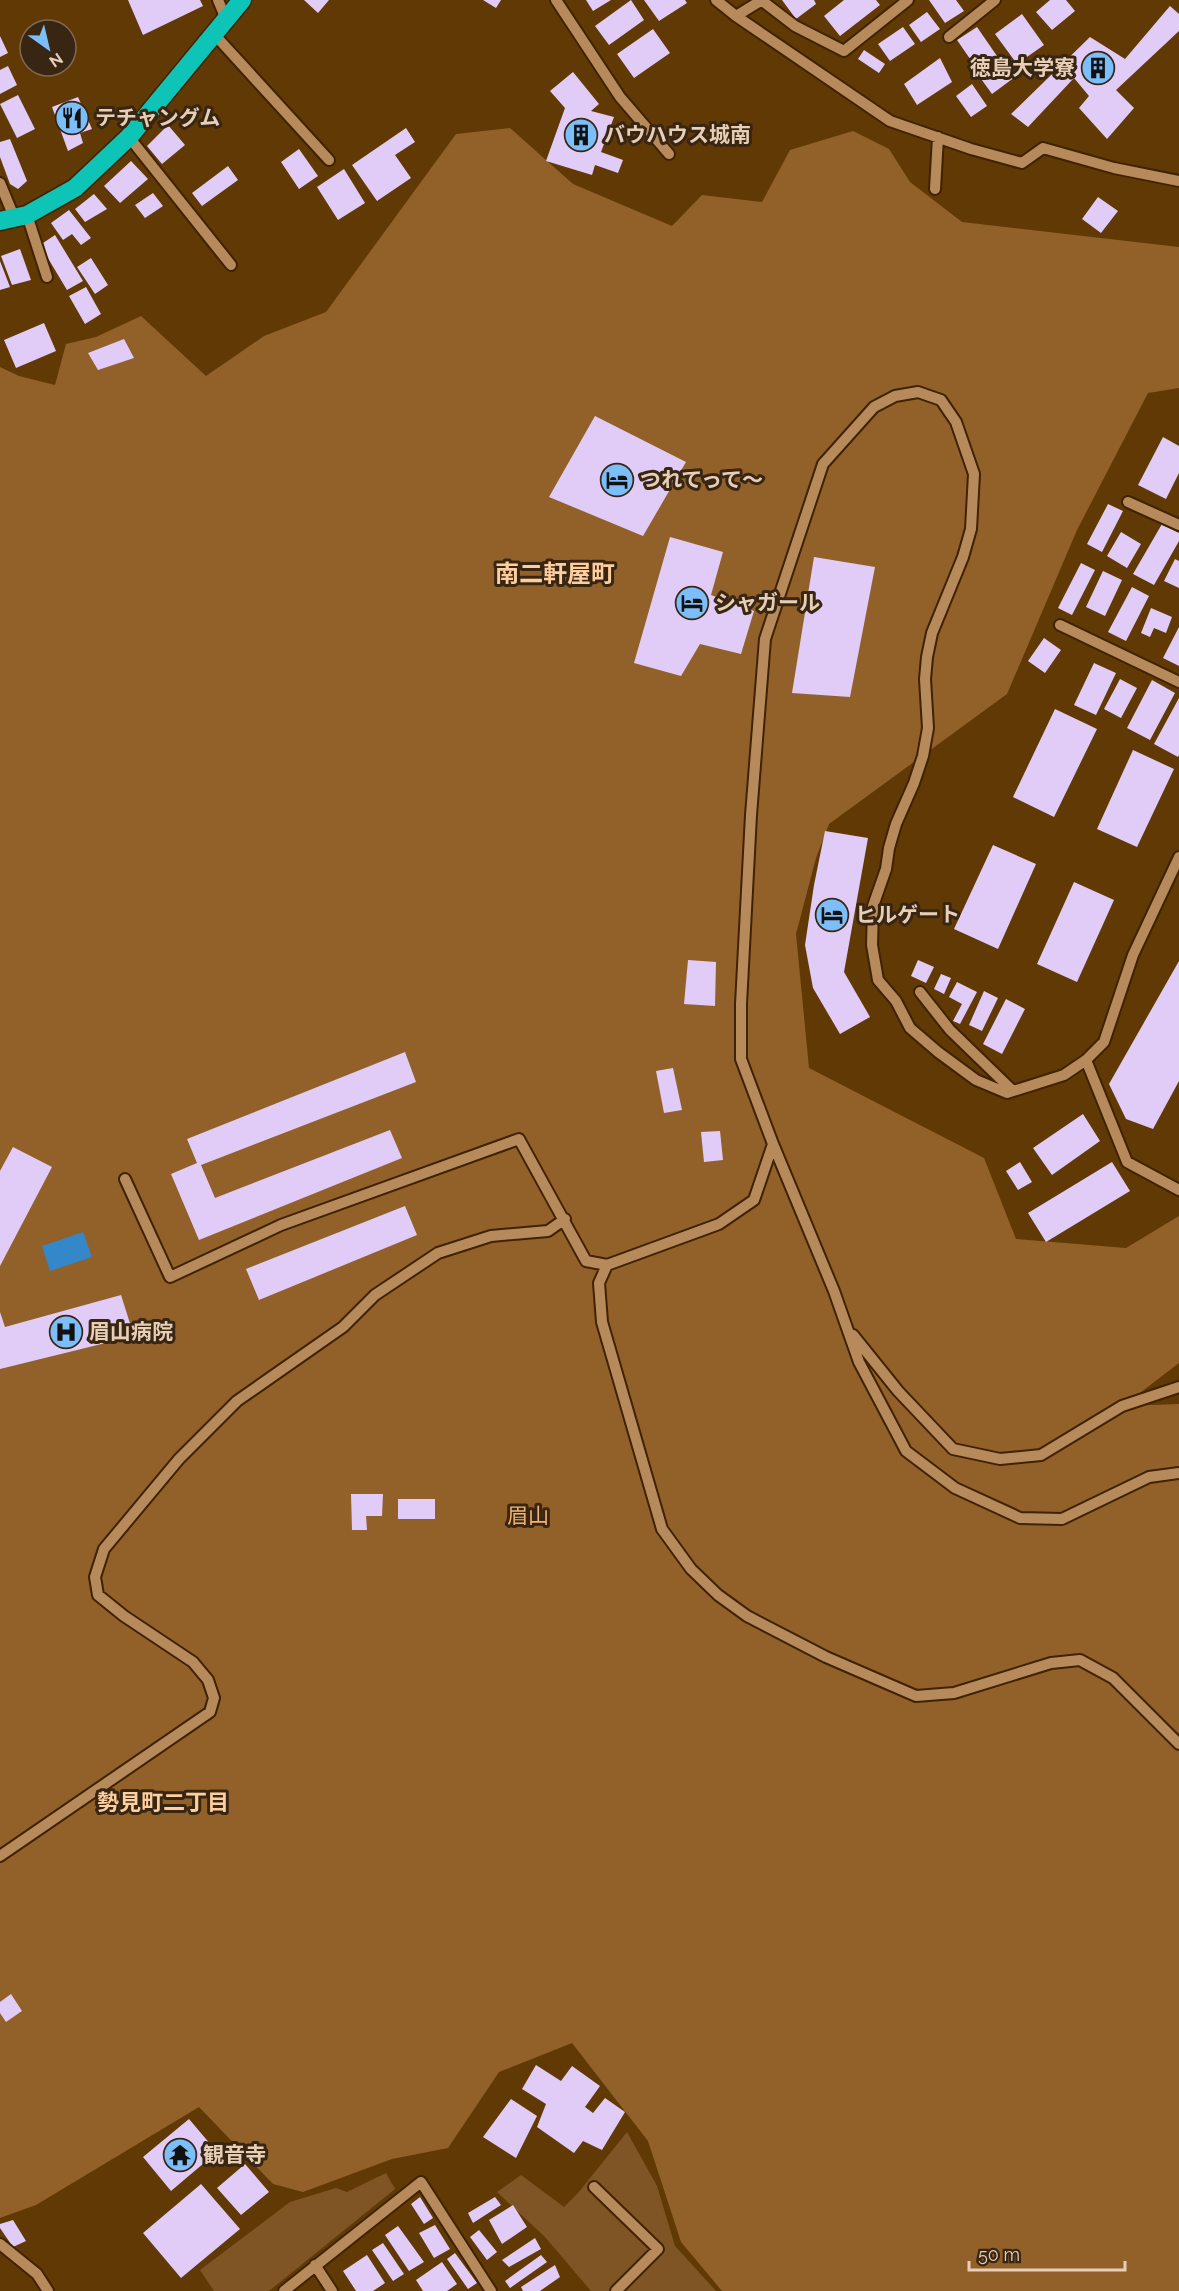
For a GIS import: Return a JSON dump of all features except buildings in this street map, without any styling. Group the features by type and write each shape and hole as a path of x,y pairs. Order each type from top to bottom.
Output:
{"highway":[{"path":"14,218 75,188 129,137 242,0"}],"street":[{"path":"218,0 226,19"},
{"path":"556,0 620,97 669,154"},
{"path":"716,0 736,16 890,120 1022,163 1043,148 1114,168 1179,181"},
{"path":"736,16 761,0 795,26 844,51 908,0"},
{"path":"949,37 995,0"},
{"path":"214,34 329,160"},
{"path":"129,137 231,265"},
{"path":"934,189 938,137"},
{"path":"0,183 14,218 47,277"},
{"path":"1179,857 1133,955 1104,1042 1086,1060 1064,1075 1007,1093 976,1080 910,1028 896,1001 878,980 872,945 873,906 886,869 896,824 923,756 928,728 925,679 932,633 963,556 971,529 974,474 956,422 941,400 918,392 895,396 874,407 823,464 765,639 751,815 741,1004 741,1059 773,1144 820,1254 859,1362 906,1451 955,1488 1020,1518 1062,1519 1149,1477 1179,1473"},
{"path":"1128,502 1179,525"},
{"path":"1060,625 1179,682"},
{"path":"920,992 950,1030 1013,1091"},
{"path":"1086,1060 1128,1162 1179,1190"},
{"path":"125,1179 170,1277 281,1225 519,1139 565,1219 586,1261 607,1265 719,1224 754,1200 773,1144"},
{"path":"0,1856 210,1712 213,1698 208,1680 193,1662 124,1616 98,1595 95,1577 104,1549 179,1459 237,1401 343,1327 375,1295 438,1253 491,1236 548,1231 565,1219"},
{"path":"607,1265 600,1283 602,1322 662,1529 691,1569 718,1595 747,1616 826,1657 916,1696 954,1693 1051,1663 1080,1660 1113,1678 1179,1744"},
{"path":"847,1327 898,1391 953,1449 1000,1459 1041,1455 1122,1406 1179,1387"},
{"path":"284,2291 421,2182 491,2291"},
{"path":"594,2187 658,2249 616,2291"},
{"path":"0,2244 37,2274 48,2291"},
{"path":"315,2265 332,2291"}],"shaded area":[{"path":"627,2132 657,2186 675,2246 716,2291 591,2291 545,2237 497,2192 521,2175 564,2207"},
{"path":"386,2173 395,2189 269,2291 214,2291 200,2270 290,2202 336,2188 347,2192"}],"green space":[{"name":"眉山","path":"510,128 573,184 672,226 702,195 762,202 790,150 853,131 889,149 910,182 962,222 1179,247 1179,388 1148,393 1077,530 1007,694 829,824 816,858 796,934 809,1068 984,1158 1016,1239 1126,1248 1179,1216 1179,1363 1123,1406 1179,1404 1179,2291 722,2291 681,2242 648,2141 572,2043 499,2072 448,2148 392,2159 303,2192 273,2184 199,2107 36,2205 0,2218 0,367 19,376 55,385 66,344 96,337 141,316 206,376 264,336 326,312 456,134"}],"water":[{"path":"83,1232 92,1257 50,1271 42,1246"}],"place":[{"name":"徳島大学寮","path":"1098,68"},
{"name":"テチャングム","path":"72,118"},
{"name":"バウハウス城南","path":"581,135"},
{"name":"つれてって～","path":"617,480"},
{"name":"シャガール","path":"692,603"},
{"name":"ヒルゲート","path":"832,915"},
{"name":"眉山病院","path":"66,1332"},
{"name":"観音寺","path":"180,2155"}],"district":[{"name":"南二軒屋町","path":"555,574"},
{"name":"勢見町二丁目","path":"163,1802"}]}
